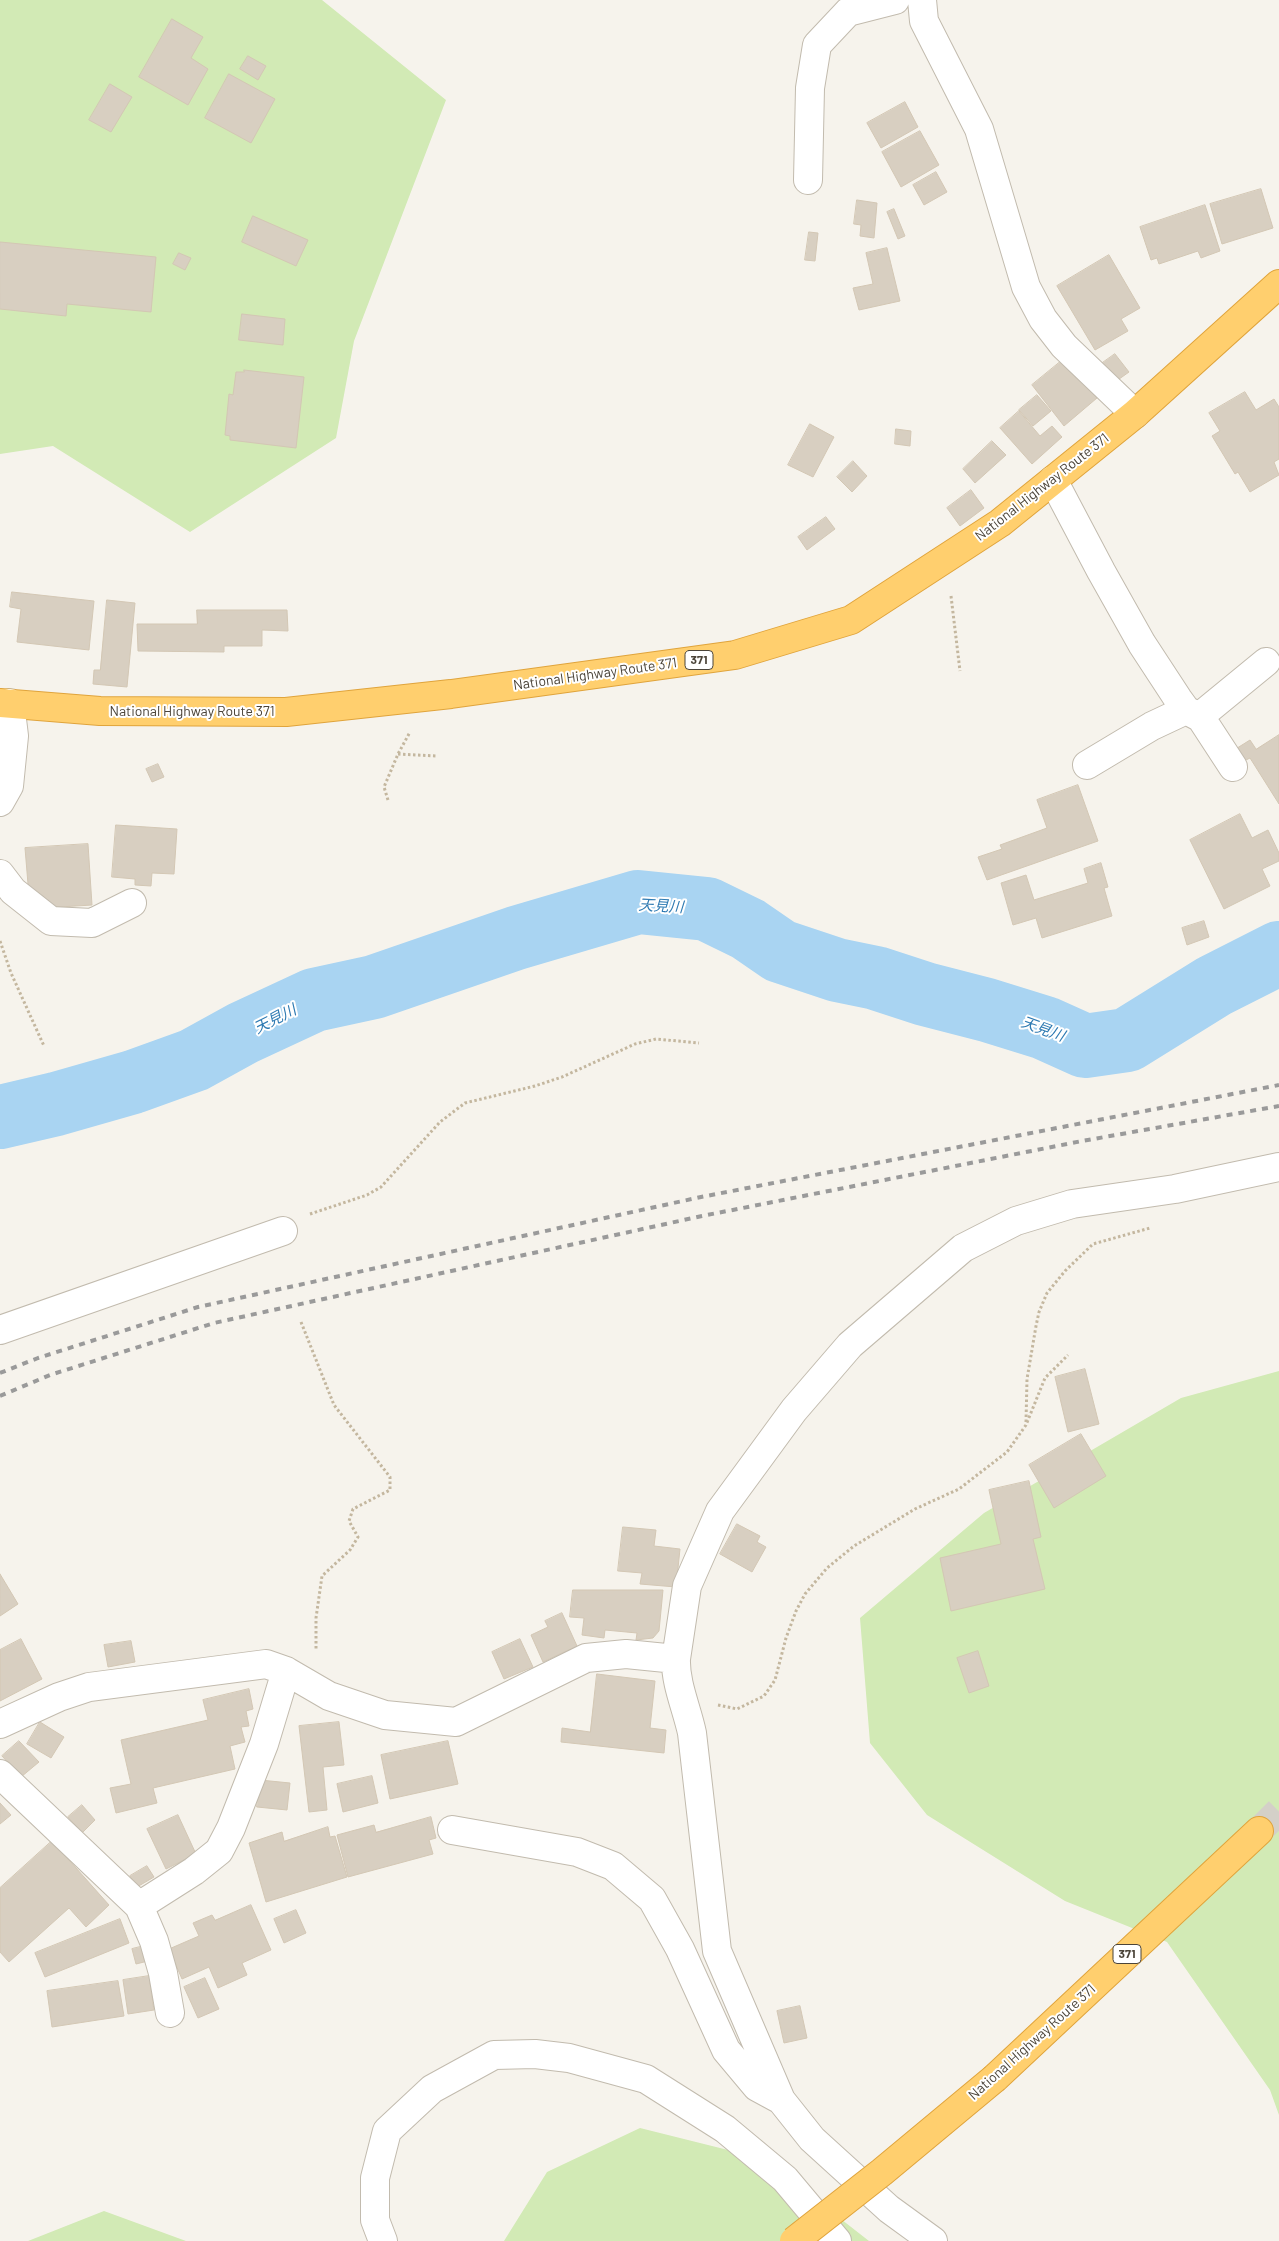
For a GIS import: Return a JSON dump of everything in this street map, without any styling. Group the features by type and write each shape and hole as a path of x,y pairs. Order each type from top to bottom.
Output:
{"highway":[{"name":"National Highway Route 371","path":"5,703 100,711 286,712 424,697 735,655 851,620 1000,523 1135,414 1279,284"},
{"name":"National Highway Route 371","path":"794,2241 882,2172 994,2078 1259,1831"}],"street":[{"path":"808,180 810,88 817,45 848,12 895,0"},
{"path":"922,0 924,21 979,129 1026,286 1043,319 1064,346 1135,414"},
{"path":"1053,480 1142,644 1233,767"},
{"path":"1087,765 1145,730 1205,712 1266,662"},
{"path":"0,802 9,786 14,736 5,703"},
{"path":"0,874 13,891 51,921 92,923 132,903"},
{"path":"933,2241 888,2210 812,2139 781,2100 717,1951 692,1733 686,1703 676,1674 676,1659 687,1586 720,1510 783,1424 850,1345 963,1248 1016,1221 1072,1204 1175,1189 1279,1167"},
{"path":"0,1330 293,1224"},
{"path":"0,1724 59,1697 89,1687 266,1664 286,1671 329,1696 385,1715 456,1722 586,1658 626,1654 676,1659"},
{"path":"139,1906 194,1871 219,1851 231,1828 264,1744 286,1671"},
{"path":"0,1774 139,1906 154,1941 163,1973 170,2013"},
{"path":"452,1830 577,1852 613,1866 652,1899 680,1949 726,2050 757,2087 781,2100"},
{"path":"383,2241 374,2220 375,2178 387,2131 432,2089 494,2055 535,2054 569,2058 646,2078 725,2129 785,2179 837,2241"}],"path":[{"path":"951,596 960,671"},
{"path":"388,800 384,787 398,754 415,722 424,697"},
{"path":"398,754 437,756"},
{"path":"0,941 11,974 44,1046"},
{"path":"293,1224 368,1195 381,1187 440,1122 464,1103 535,1086 562,1077 636,1044 656,1039 699,1043"},
{"path":"1026,1426 1027,1379 1039,1312 1047,1293 1065,1271 1093,1244 1108,1238 1155,1226"},
{"path":"301,1322 334,1405 390,1477 390,1490 354,1509 349,1521 358,1537 350,1550 322,1576 316,1618 316,1645 312,1686"},
{"path":"714,1702 719,1706 737,1709 764,1696 775,1680 786,1638 796,1611 805,1594 827,1568 854,1546 915,1509 959,1489 1007,1452 1026,1426 1045,1378 1068,1354"}],"green space":[{"path":"0,0 322,0 446,100 354,341 336,438 190,532 53,446 0,454"},
{"path":"1279,1371 1279,2115 1270,2090 1167,1942 1065,1901 927,1815 870,1743 860,1618 984,1513 1181,1398"},
{"path":"640,2128 764,2159 869,2241 504,2241 547,2172"},
{"path":"104,2211 186,2241 28,2241"}],"building":[{"path":"172,19 203,37 191,58 208,69 188,105 139,77"},
{"path":"248,56 266,66 258,80 240,69"},
{"path":"229,74 275,99 251,143 205,118"},
{"path":"110,84 132,97 111,132 89,120"},
{"path":"905,102 918,127 881,148 867,123"},
{"path":"920,131 939,165 901,187 882,152"},
{"path":"936,172 947,192 924,205 913,185"},
{"path":"1261,189 1273,228 1222,244 1210,204"},
{"path":"857,200 877,203 874,238 860,236 861,225 854,224"},
{"path":"1205,205 1220,251 1201,258 1198,251 1159,264 1157,258 1151,260 1140,227"},
{"path":"894,209 905,236 898,239 887,212"},
{"path":"253,216 308,240 296,266 242,242"},
{"path":"809,232 818,233 815,261 805,260"},
{"path":"0,242 156,257 151,312 67,304 66,316 0,309"},
{"path":"887,248 900,301 859,310 853,288 873,284 866,253"},
{"path":"179,253 191,258 185,270 173,264"},
{"path":"1109,255 1140,308 1121,319 1128,331 1095,350 1057,286"},
{"path":"242,314 285,319 283,345 239,340"},
{"path":"1115,354 1129,372 1115,382 1101,364"},
{"path":"1065,358 1097,398 1064,426 1032,385"},
{"path":"244,370 304,377 296,448 230,440 230,436 225,435 229,394 233,395 236,372 244,372"},
{"path":"1245,392 1256,410 1274,399 1279,407 1279,459 1274,462 1279,475 1250,492 1238,472 1235,474 1212,436 1220,431 1209,413"},
{"path":"1037,395 1051,411 1033,426 1019,410"},
{"path":"1019,411 1040,436 1052,426 1062,437 1032,464 1000,428"},
{"path":"810,424 834,437 813,477 788,465"},
{"path":"896,429 911,431 910,446 895,444"},
{"path":"992,441 1006,455 975,483 963,469"},
{"path":"853,461 867,476 852,492 837,477"},
{"path":"971,490 984,508 960,526 947,508"},
{"path":"826,517 835,529 807,550 798,537"},
{"path":"12,592 94,601 89,650 17,642 21,609 10,607"},
{"path":"107,600 135,603 127,687 93,684 94,670 100,670"},
{"path":"197,610 287,610 288,631 262,630 262,646 224,646 224,652 138,651 137,624 197,624"},
{"path":"1279,735 1279,804 1250,758 1242,762 1234,750 1250,740 1256,749"},
{"path":"158,764 164,777 152,782 146,769"},
{"path":"1078,785 1098,841 987,880 978,857 1002,849 1000,845 1047,828 1037,800"},
{"path":"1240,814 1252,838 1268,830 1279,853 1279,861 1262,869 1270,886 1224,909 1190,840"},
{"path":"116,825 177,829 174,874 152,873 151,886 135,885 135,879 112,877"},
{"path":"88,844 92,905 44,908 43,896 29,896 25,848"},
{"path":"1101,863 1108,887 1104,888 1112,916 1042,938 1036,918 1013,925 1001,883 1026,875 1034,900 1088,883 1084,869"},
{"path":"1204,921 1209,937 1187,945 1182,928"},
{"path":"1085,1369 1099,1424 1068,1432 1055,1377"},
{"path":"1081,1434 1106,1476 1054,1508 1029,1465"},
{"path":"1029,1481 1041,1537 1033,1539 1045,1589 951,1611 940,1558 1001,1544 989,1490"},
{"path":"737,1524 760,1536 757,1542 766,1547 752,1572 720,1554"},
{"path":"623,1527 656,1530 654,1546 680,1549 676,1587 640,1584 642,1573 618,1571"},
{"path":"0,1574 18,1604 0,1616"},
{"path":"573,1590 663,1590 659,1631 653,1638 636,1640 637,1633 605,1630 604,1638 582,1635 584,1618 570,1617"},
{"path":"562,1613 577,1646 543,1662 531,1635 548,1627 545,1621"},
{"path":"21,1639 42,1679 0,1701 0,1650"},
{"path":"520,1639 533,1667 504,1679 492,1652"},
{"path":"131,1641 135,1662 108,1667 104,1645"},
{"path":"978,1651 989,1686 969,1693 957,1658"},
{"path":"597,1674 655,1681 650,1728 666,1730 664,1753 561,1742 562,1728 590,1732"},
{"path":"249,1689 253,1709 246,1711 249,1726 241,1727 245,1742 230,1746 235,1769 153,1788 157,1803 116,1813 110,1788 131,1784 121,1740 208,1720 203,1700"},
{"path":"40,1722 64,1737 51,1758 27,1744"},
{"path":"339,1722 344,1765 323,1767 327,1810 309,1812 299,1726"},
{"path":"19,1741 39,1762 21,1777 2,1756"},
{"path":"448,1741 458,1784 390,1799 381,1755"},
{"path":"372,1776 378,1803 343,1812 337,1784"},
{"path":"260,1780 290,1783 287,1810 257,1807"},
{"path":"0,1803 11,1815 0,1824"},
{"path":"82,1805 95,1820 82,1833 68,1817"},
{"path":"178,1815 196,1854 166,1869 147,1829"},
{"path":"431,1817 436,1838 429,1840 433,1854 348,1877 337,1835 374,1825 376,1832"},
{"path":"328,1827 330,1837 335,1836 347,1877 266,1902 249,1843 282,1832 284,1841"},
{"path":"52,1841 109,1905 86,1927 69,1908 9,1962 0,1952 0,1888"},
{"path":"147,1866 154,1877 137,1887 130,1876"},
{"path":"251,1905 271,1950 242,1963 247,1975 218,1988 209,1967 182,1979 169,1949 199,1936 193,1923 212,1915 215,1920"},
{"path":"296,1910 306,1933 284,1943 274,1919"},
{"path":"120,1919 129,1943 45,1977 35,1953"},
{"path":"144,1946 148,1961 136,1964 132,1949"},
{"path":"149,1976 154,2010 128,2014 123,1980"},
{"path":"205,1978 219,2009 198,2018 184,1987"},
{"path":"118,1981 124,2016 52,2027 47,1991"},
{"path":"800,2006 807,2038 784,2043 777,2011"}],"waterway":[{"name":"天見川","path":"0,1117 56,1104 133,1082 194,1060 243,1033 314,1000 374,987 516,938 638,902 707,909 748,929 780,951 837,970 876,978 1045,1028 1085,1046 1127,1040 1214,986 1279,953"}],"tunnel":[{"path":"1259,1831 1279,1811"}],"railway":[{"path":"0,1373 38,1358 198,1307 701,1197 1279,1085"},
{"path":"0,1396 50,1375 214,1323 702,1216 1082,1141 1279,1106"}]}
